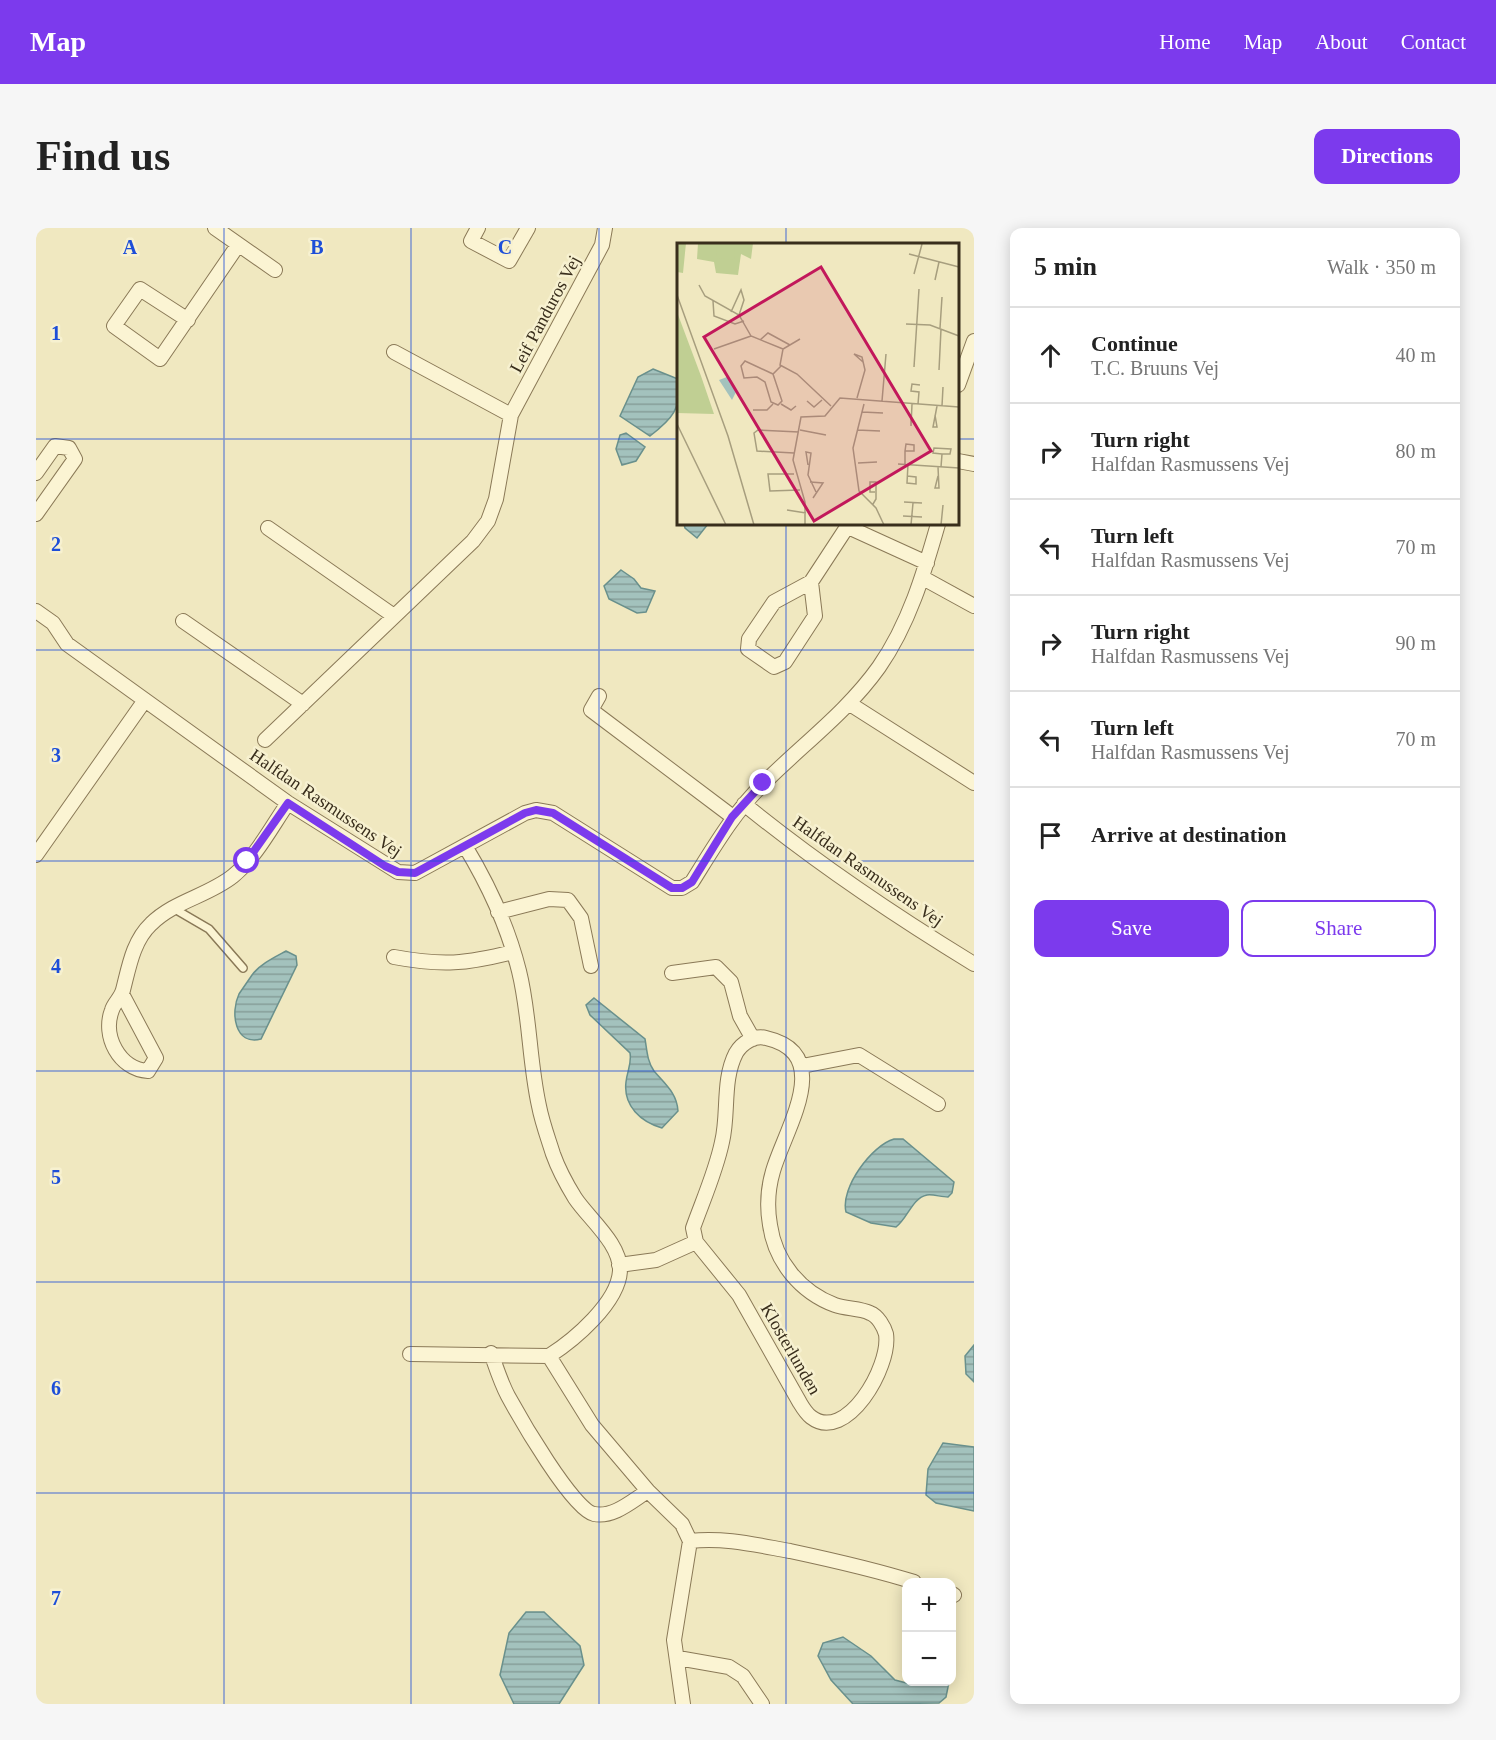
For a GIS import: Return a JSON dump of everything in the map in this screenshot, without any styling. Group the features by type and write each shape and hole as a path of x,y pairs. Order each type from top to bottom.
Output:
{"street":[{"path":"478,228 471,241 509,261 528,228"},
{"name":"Leif Panduros Vej","path":"265,740 473,541 488,521 496,499 511,415 602,244 605,228"},
{"path":"220,229 238,245 275,270"},
{"path":"188,321 140,289 114,326 160,359 188,321 238,245"},
{"path":"959,380 974,341"},
{"path":"394,352 511,415"},
{"path":"36,473 55,446 69,448 75,459 36,514"},
{"path":"959,461 974,464"},
{"path":"811,582 815,616 785,662 774,668 748,650 749,639 774,602 811,582 848,525 927,563"},
{"name":"Halfdan Rasmussens Vej","path":"36,611 53,623 67,644 288,803 398,872 415,873 525,813 536,810 553,813 672,888 682,888 692,882 732,817 850,704 880,665 902,626 923,578 938,525"},
{"path":"268,528 394,616"},
{"path":"923,578 974,606"},
{"path":"183,621 303,704"},
{"path":"599,696 591,710 732,817"},
{"path":"36,855 145,699"},
{"path":"850,704 974,783"},
{"path":"122,994 156,1058 148,1071 127,1064 113,1046 108,1028 112,1009 122,994 139,938 151,923 172,907 234,875 288,803"},
{"name":"Halfdan Rasmussens Vej","path":"744,804 805,854 864,895 974,964"},
{"path":"410,1354 491,1353 549,1356 565,1346 602,1309 615,1290 620,1265 614,1249 575,1198 554,1157 538,1105 531,1037 513,952 480,870 465,846"},
{"path":"498,912 549,899 568,900 581,918 591,966"},
{"path":"394,957 436,965 477,961 513,952"},
{"path":"672,973 716,967 731,981 740,1016 753,1039"},
{"path":"620,1265 656,1260 696,1242 693,1228 723,1142 730,1071 737,1052 747,1041 760,1037 774,1040 798,1056 802,1066 860,1055 939,1104"},
{"name":"Klosterlunden","path":"696,1242 739,1295 800,1403 811,1418 825,1423 839,1420 856,1406 879,1374 886,1334 880,1321 871,1313 836,1305 798,1283 775,1248 770,1226 768,1207 772,1173 804,1084 802,1066"},
{"path":"491,1353 507,1395 560,1481 580,1505 592,1514 604,1515 618,1510 648,1491"},
{"path":"549,1356 592,1425 648,1491 682,1524 690,1541 674,1640 684,1704"},
{"path":"690,1541 716,1538 770,1547 862,1566 902,1578"},
{"path":"678,1658 729,1667 743,1676 762,1704"}],"lane":[{"path":"172,907 209,929 243,968"}],"water":[{"path":"653,369 677,379 677,406 670,418 650,436 620,416 638,377"},
{"path":"626,433 645,447 636,461 622,465 616,449 620,435"},
{"path":"684,525 707,525 697,538"},
{"path":"621,570 634,579 641,588 655,591 646,612 637,613 609,599 604,586"},
{"path":"286,951 296,956 297,965 261,1039 245,1038 240,1033 235,1018 239,994 259,967"},
{"path":"594,998 645,1039 652,1067 670,1089 677,1105 678,1111 662,1128 647,1122 631,1106 626,1091 630,1053 590,1015 586,1005"},
{"path":"894,1139 903,1139 954,1182 952,1193 948,1197 929,1195 922,1197 896,1227 871,1223 846,1212 845,1202 853,1180 868,1158 885,1143"},
{"path":"974,1345 974,1382 966,1374 965,1356"},
{"path":"943,1443 974,1447 974,1511 936,1503 926,1495 928,1469"},
{"path":"526,1612 544,1612 580,1646 584,1665 559,1704 514,1704 500,1675 509,1633"},
{"path":"843,1637 871,1656 895,1680 902,1682 902,1686 948,1686 946,1697 939,1703 853,1704 831,1680 818,1656 823,1643"}],"route":[{"path":"247,861 288,803 385,866 398,872 415,873 525,813 536,810 553,813 672,888 682,888 692,882 732,817 763,783"}]}
